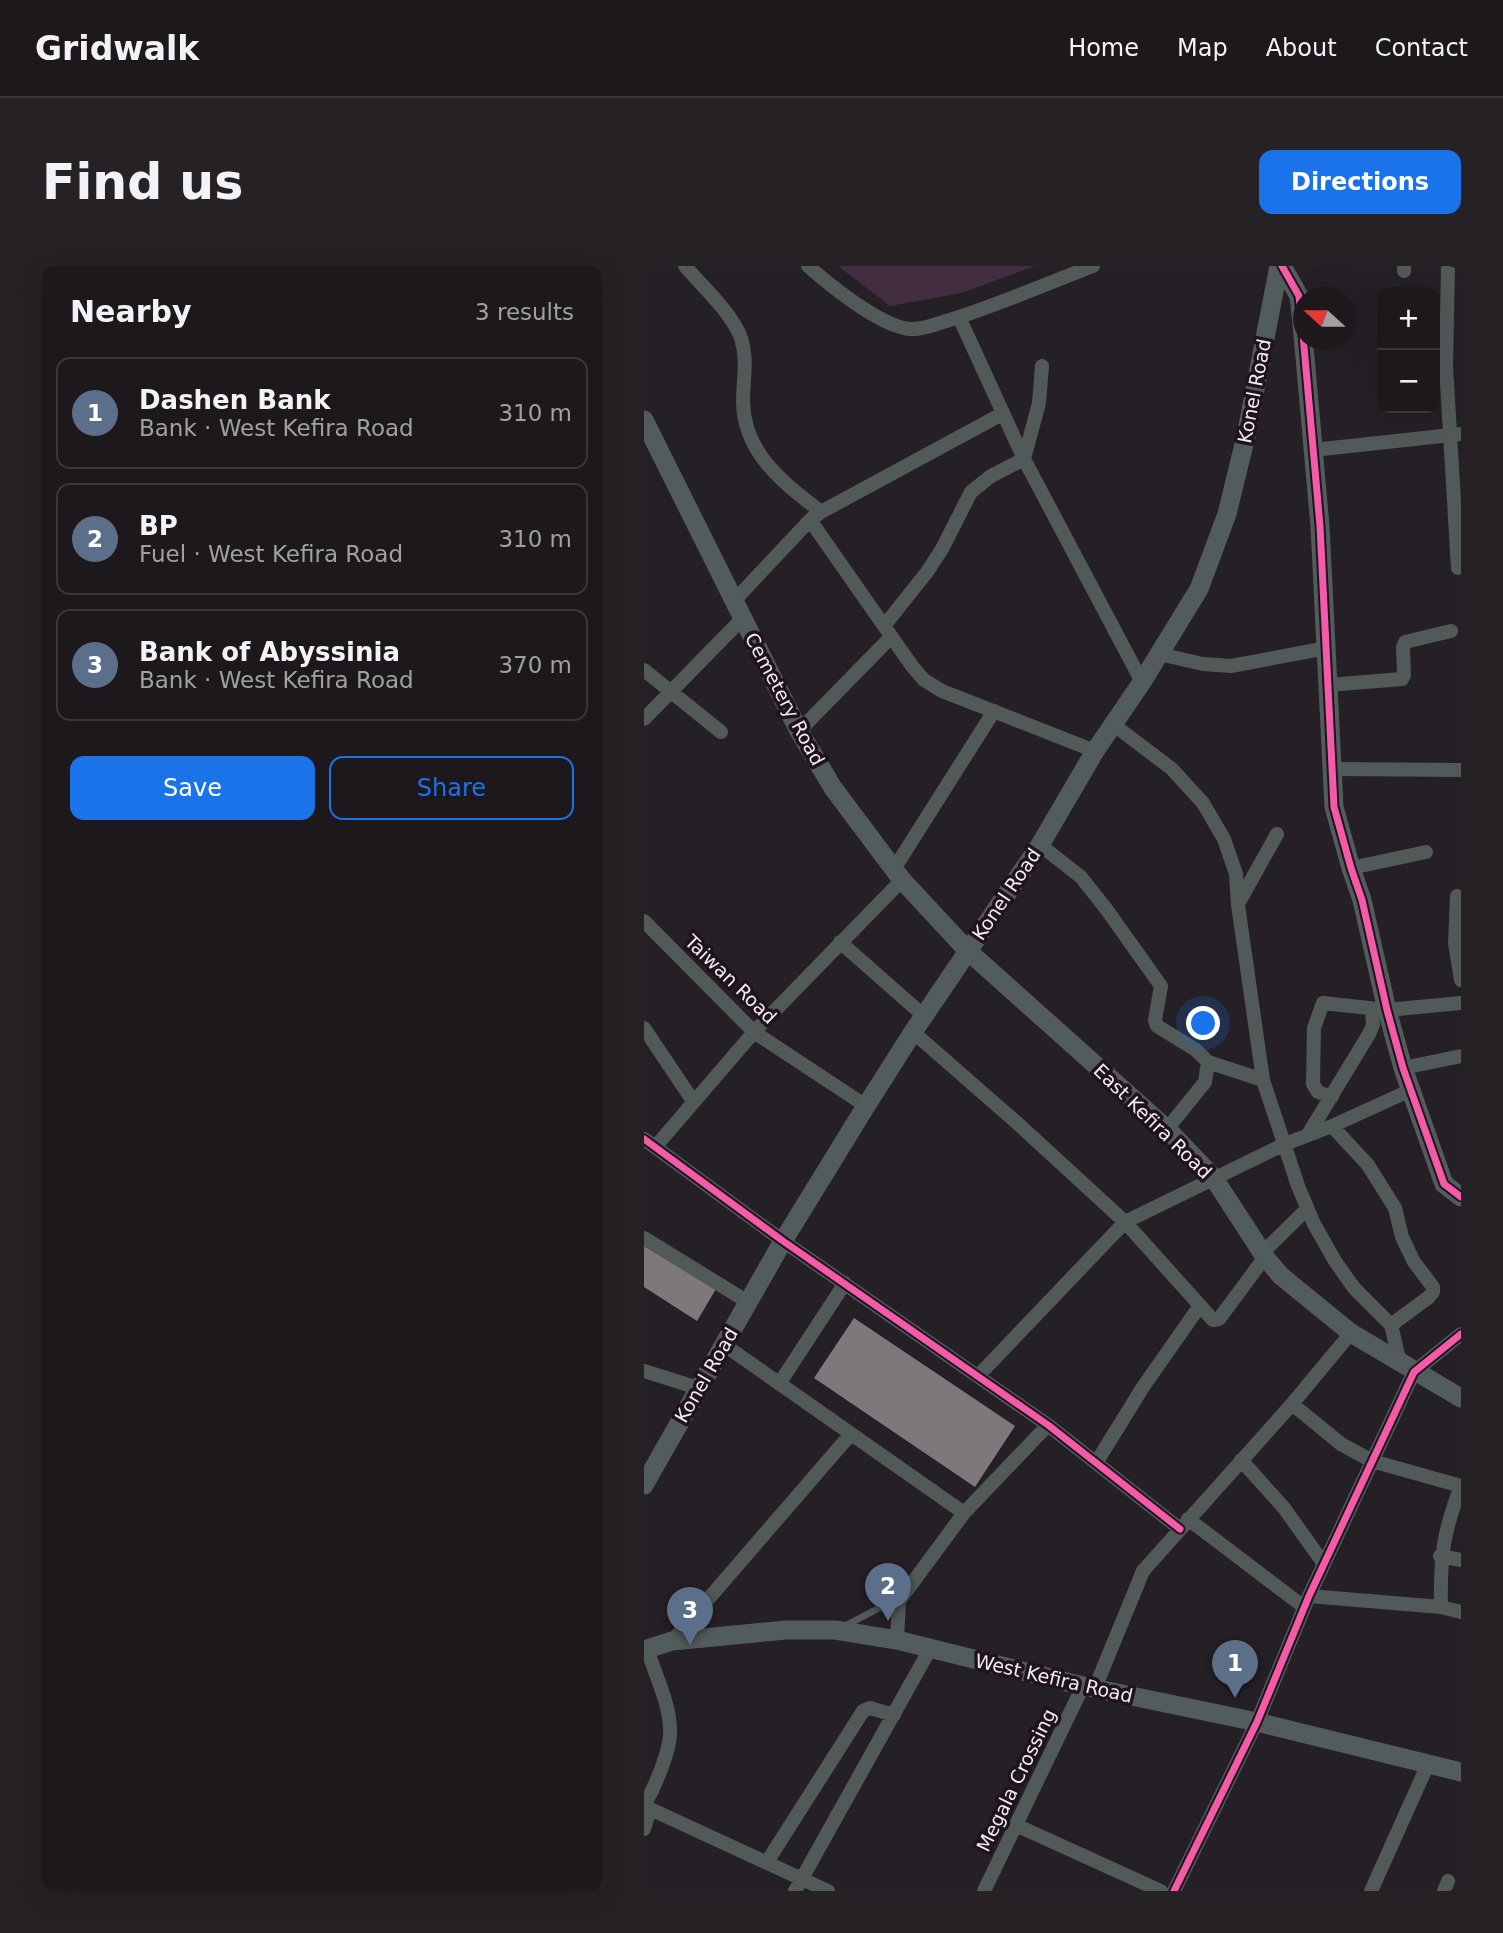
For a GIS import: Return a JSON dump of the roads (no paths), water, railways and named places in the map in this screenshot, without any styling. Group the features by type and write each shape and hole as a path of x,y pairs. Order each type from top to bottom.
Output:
{"main road":[{"path":"1280,266 1299,296 1320,526 1334,807 1362,900 1380,1009 1444,1184 1461,1197"},
{"name":"Konel Road","path":"644,1485 783,1241 866,1106 918,1024 1040,845 1199,589 1227,514 1246,436 1280,266"},
{"name":"Cemetery Road","path":"644,420 799,731 833,788 898,875 968,951"},
{"name":"East Kefira Road","path":"968,951 1167,1129 1213,1177 1264,1255 1281,1276 1351,1333 1461,1398"},
{"name":"West Kefira Road","path":"646,1649 672,1641 786,1630 835,1630 897,1640 1089,1687 1257,1722 1461,1772"}],"street":[{"path":"685,266 734,323 740,337 746,358 744,420 761,457 771,472 816,516 888,631 925,680 942,691 1096,751"},
{"path":"808,266 869,312 900,326 919,329 960,317 1093,266"},
{"path":"1448,266 1446,366 1456,434 1452,492 1458,568"},
{"path":"960,317 1024,459 1142,682"},
{"path":"799,731 888,631 942,549 971,492 990,476 1024,459 1039,403 1042,366"},
{"path":"644,719 671,691 816,516 1002,414"},
{"path":"1312,450 1456,434"},
{"path":"1328,685 1402,678 1405,642 1451,631"},
{"path":"1159,654 1203,664 1231,666 1327,648"},
{"path":"644,670 721,732"},
{"path":"994,711 898,875 693,1101 647,1141 783,1241 1048,1425 1184,1524 1307,1602 1441,1607 1461,1612"},
{"path":"1114,725 1172,769 1203,803 1224,839 1236,874 1263,1080 1284,1144 1307,1209 1335,1261 1354,1288 1391,1325 1407,1367"},
{"path":"1331,769 1461,770"},
{"path":"1238,905 1277,834"},
{"path":"1040,845 1080,877 1161,986 1155,1020 1157,1026 1196,1050 1208,1062 1263,1080"},
{"path":"1351,868 1426,852"},
{"path":"1457,897 1455,943 1461,980"},
{"name":"Taiwan Road","path":"644,921 754,1032 866,1106"},
{"path":"840,942 1016,1122 1125,1222 1209,1318 1218,1321 1264,1255 1307,1209"},
{"path":"1332,1097 1318,1092 1313,1084 1314,1028 1320,1005 1326,1002 1380,1009 1461,1003"},
{"path":"1309,1133 1369,1034 1380,1009"},
{"path":"644,1028 693,1101"},
{"path":"1403,1068 1461,1056"},
{"path":"1167,1129 1205,1082 1208,1062"},
{"path":"978,1376 1125,1222 1284,1144 1332,1126 1411,1090"},
{"path":"1332,1126 1368,1165 1395,1208 1402,1237 1414,1262 1433,1287 1429,1297 1391,1325"},
{"path":"644,1238 748,1302"},
{"path":"779,1384 845,1283"},
{"path":"1097,1463 1143,1387 1199,1307"},
{"name":"Megala Crossing","path":"984,1891 1089,1687 1143,1571 1292,1404 1351,1333"},
{"path":"1174,1891 1257,1722 1307,1602 1372,1461 1407,1367 1461,1334"},
{"path":"723,1344 964,1513"},
{"path":"644,1371 698,1388"},
{"path":"1292,1404 1341,1444 1372,1461 1461,1486 1445,1530 1440,1556 1441,1607"},
{"path":"897,1640 899,1601 964,1513 1048,1425"},
{"path":"672,1641 850,1434"},
{"path":"1241,1460 1284,1508 1324,1564"},
{"path":"1440,1556 1461,1560"},
{"path":"644,1829 646,1807 657,1781 671,1732 670,1719 646,1649"},
{"path":"798,1884 930,1649"},
{"path":"767,1862 863,1712 870,1707 894,1715"},
{"path":"1371,1891 1428,1764"},
{"path":"646,1807 767,1862 798,1884 828,1891"},
{"path":"1016,1825 1161,1891"}],"lane":[{"path":"835,1630 899,1601"}],"place":[{"name":"BP","path":"888,1621"},
{"name":"Bank of Abyssinia","path":"690,1645"},
{"name":"Dashen Bank","path":"1235,1698"}]}
